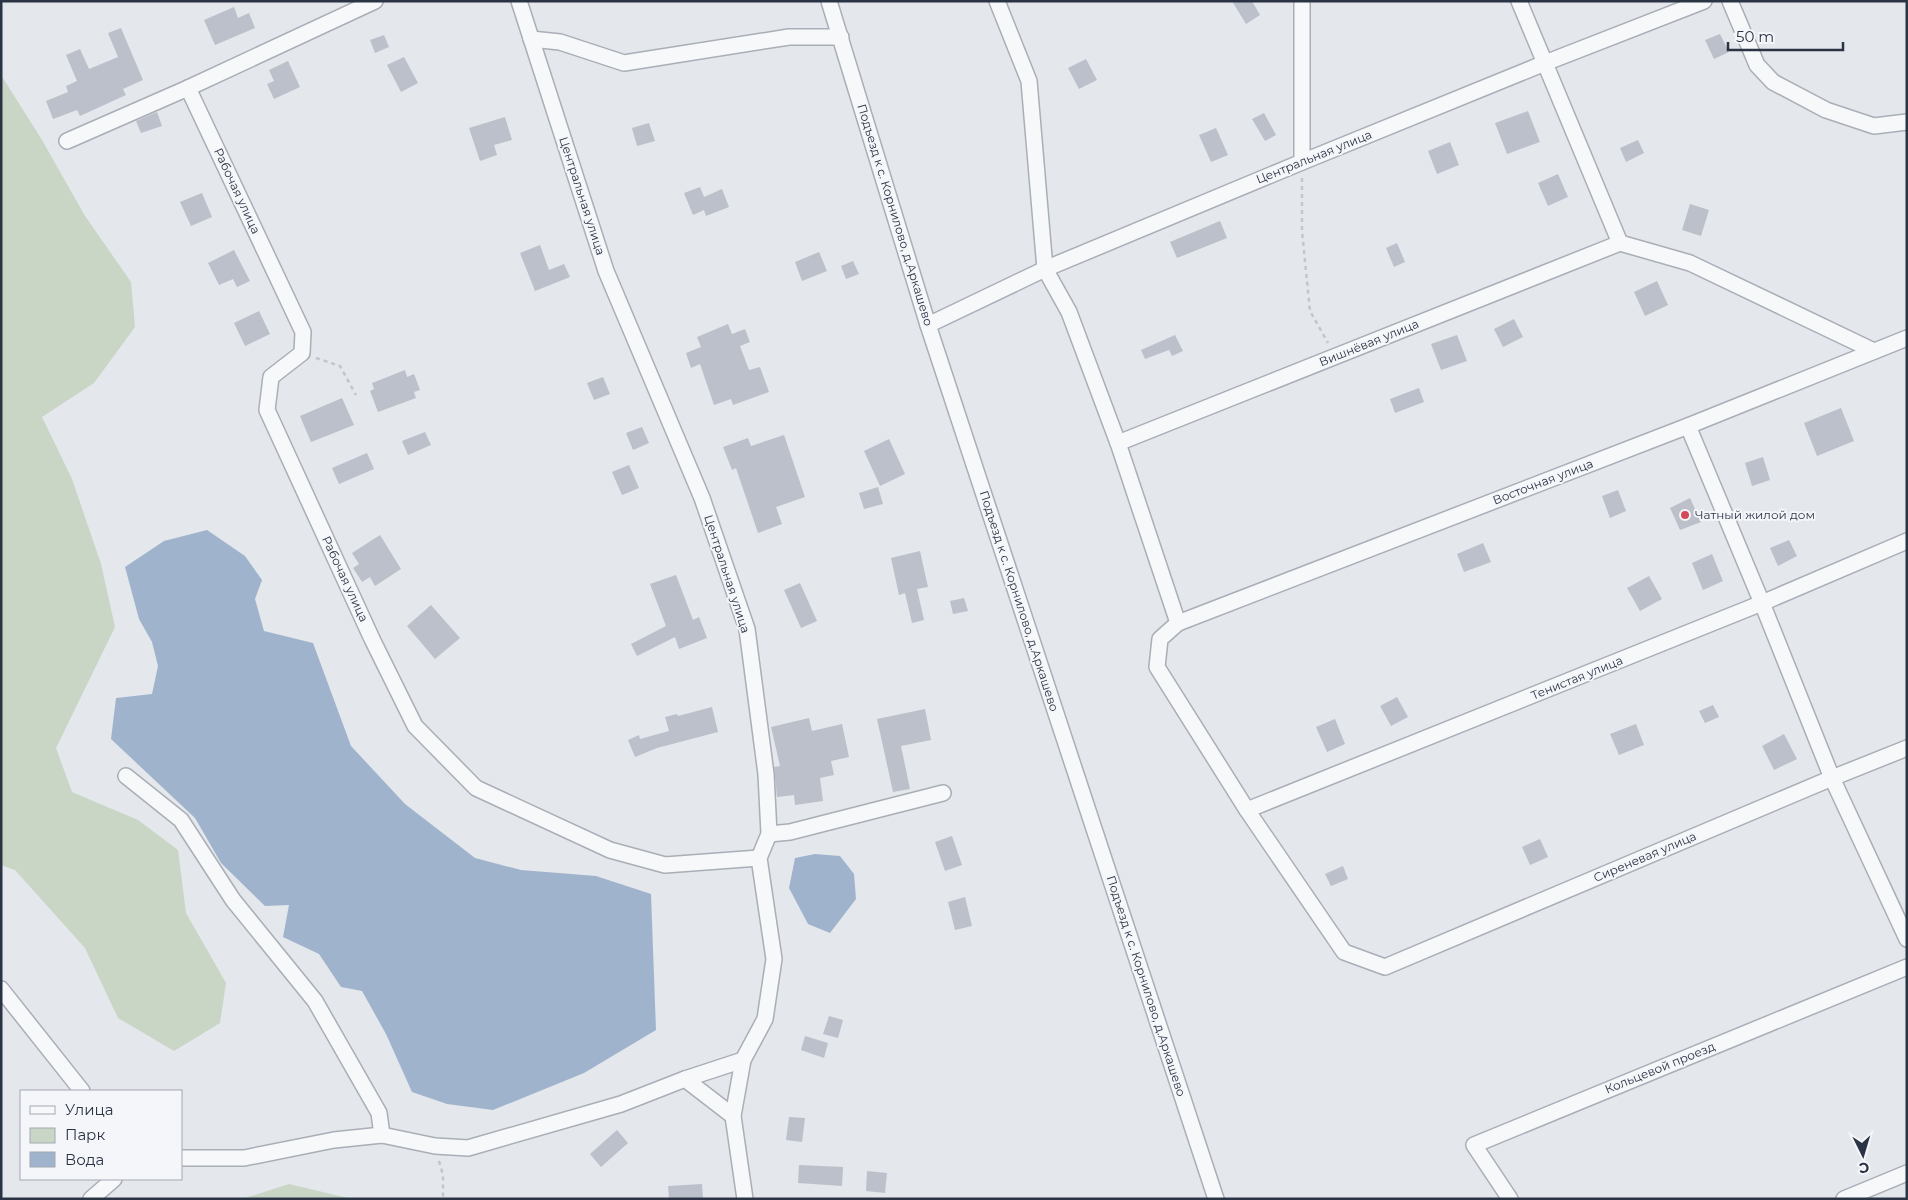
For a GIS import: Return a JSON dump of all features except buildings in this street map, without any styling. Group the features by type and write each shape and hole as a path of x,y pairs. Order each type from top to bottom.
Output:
{"street":[{"path":"68,141 376,1"},
{"name":"Центральная улица","path":"519,1 606,271 702,498 747,628 766,774 769,834 760,858 774,958 765,1019 743,1060 733,1116 745,1199"},
{"name":"Подъезд к с. Корнилово, д.Аркашево","path":"828,1 928,325 1216,1199"},
{"path":"997,1 1029,81 1045,269 1069,312 1118,443 1178,623 1160,639 1157,667 1247,810"},
{"path":"1302,1 1302,162"},
{"path":"1519,1 1620,243 1690,263 1874,351"},
{"name":"Центральная улица","path":"928,325 1045,269 1545,63 1704,1"},
{"path":"1730,1 1757,65 1773,82 1826,110 1874,126 1906,122"},
{"path":"531,39 560,42 624,63 790,36 840,37"},
{"name":"Рабочая улица","path":"188,88 303,332 302,353 271,377 267,410 372,639 415,726 476,788 610,850 665,865 760,858"},
{"name":"Вишнёвая улица","path":"1118,443 1620,243"},
{"name":"Восточная улица","path":"1178,623 1688,426 1907,338"},
{"path":"1688,426 1832,778 1907,938"},
{"name":"Тенистая улица","path":"1247,810 1762,603 1907,542"},
{"name":"Сиреневая улица","path":"1247,810 1344,952 1385,967 1907,748"},
{"path":"126,776 181,820 233,900 315,1001 379,1113 382,1135"},
{"path":"769,834 790,832 943,793"},
{"name":"Кольцевой проезд","path":"1510,1199 1474,1145 1907,968"},
{"path":"1,989 81,1090"},
{"path":"182,1158 244,1158 334,1140 382,1135 435,1146 468,1148 621,1104 685,1079 743,1060"},
{"path":"685,1079 733,1116"},
{"path":"1844,1199 1907,1173"},
{"path":"91,1199 113,1180"}],"path":[{"path":"1302,162 1302,231 1310,310 1336,356"},
{"path":"302,353 340,366 356,394"},
{"path":"435,1146 443,1175 443,1199"}],"green space":[{"path":"1,75 42,140 85,216 131,282 135,327 94,383 42,417 72,479 101,564 115,627 56,748 72,792 138,820 178,850 186,913 226,983 220,1023 174,1051 118,1018 85,948 15,870 1,865"},
{"path":"289,1184 352,1199 242,1199"}],"water":[{"path":"207,530 245,556 262,580 255,599 264,631 313,643 351,746 405,804 475,858 521,870 596,876 651,894 656,1030 584,1073 493,1110 447,1104 412,1092 386,1034 362,991 341,987 319,954 283,937 289,905 265,906 221,863 195,818 111,739 116,698 152,694 158,666 152,642 139,619 125,567 164,541"},
{"path":"815,854 840,856 854,874 856,899 830,933 808,924 789,888 795,858"}],"place":[{"name":"Чатный жилой дом","path":"1685,515"}]}
